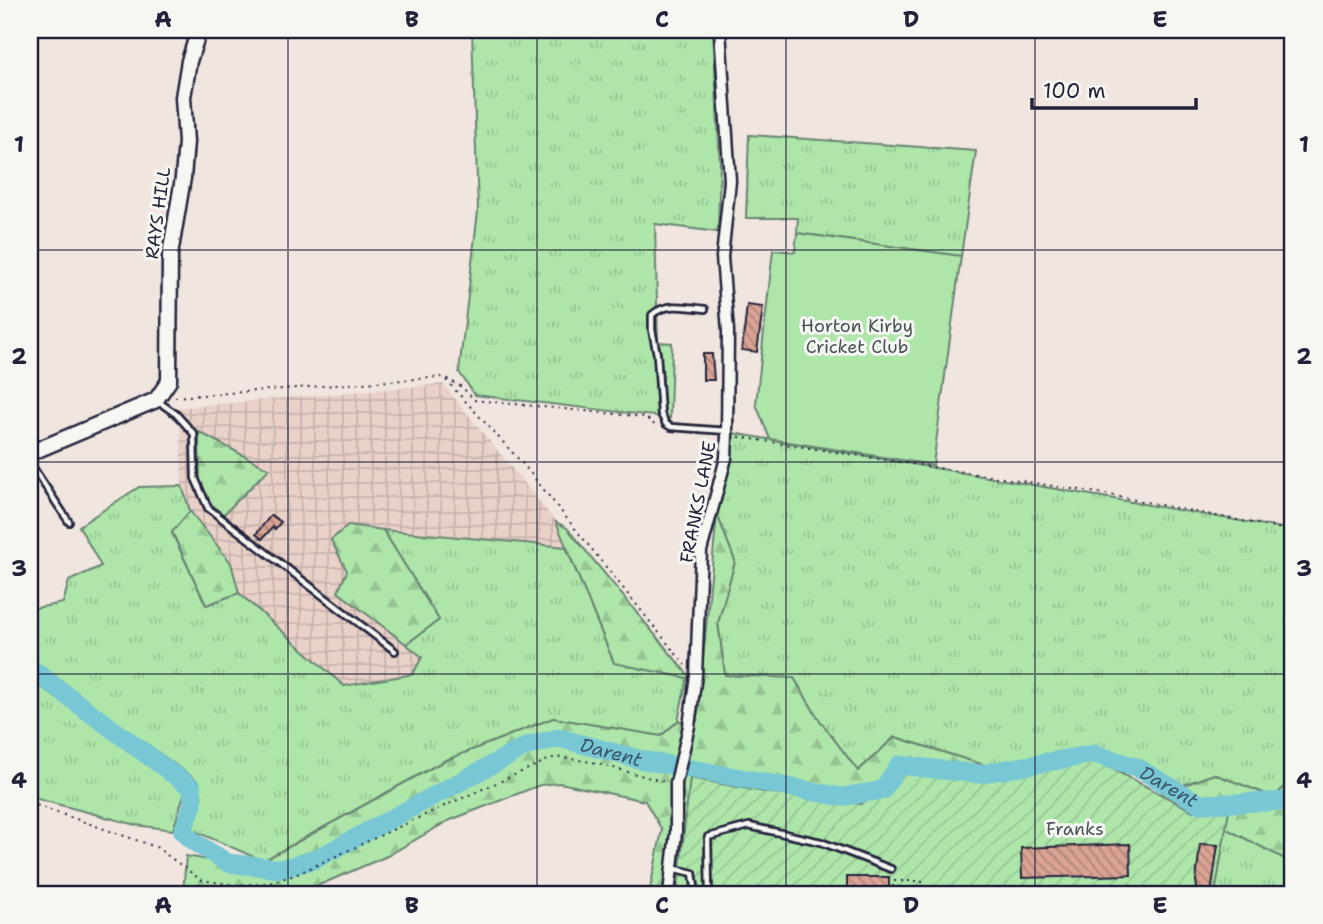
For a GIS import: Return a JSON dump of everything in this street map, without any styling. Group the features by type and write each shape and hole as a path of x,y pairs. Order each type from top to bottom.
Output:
{"street":[{"name":"RAYS HILL","path":"156,400 169,381 170,255 183,177 186,131 183,97 189,61 199,30"},
{"name":"FRANKS LANE","path":"669,894 676,832 677,783 696,675 701,551 726,458 728,331 722,257 730,181 720,30"},
{"path":"30,453 156,400"}],"lane":[{"path":"705,309 668,307 659,309 652,315 661,414 666,424 671,427 727,433"},
{"path":"156,400 176,414 194,434 195,478 208,508 395,651"},
{"path":"30,463 69,522"},
{"path":"709,894 708,837 749,826 821,842 891,869"},
{"path":"671,868 693,873 696,894"}],"path":[{"path":"443,377 523,464 690,671 696,675"},
{"path":"156,400 187,395 443,377 462,387 474,400 645,417 658,428"},
{"path":"727,433 1105,494 1293,531"},
{"path":"30,803 156,847 201,880 236,885 269,883 295,876 555,757 592,762 668,783 677,783"},
{"path":"893,894 893,881 922,881 923,894"},
{"path":"904,894 908,891 912,894"}],"shaded area":[{"path":"443,384 556,522 566,547 348,525 347,571 338,592 423,657 413,674 344,686 239,593 231,563 190,511 182,486 180,424 163,409"}],"green space":[{"path":"472,30 713,30 720,164 718,232 655,224 658,342 672,343 670,418 475,395 459,372 478,211"},
{"path":"749,135 976,151 961,256 797,233 798,218 746,218"},
{"name":"Horton Kirby Cricket Club","path":"797,233 961,256 933,465 770,439 756,404 773,250 795,252"},
{"path":"199,432 269,469 222,516 200,490"},
{"path":"733,433 1293,530 1293,779 1274,797 1214,774 1180,786 1145,763 1091,748 990,767 895,737 858,771 818,718 794,678 725,675 718,623 735,561 717,514"},
{"path":"182,486 190,511 172,533 206,605 239,593 344,686 413,674 422,657 406,644 439,620 383,530 566,547 614,663 687,678 678,721 661,736 553,718 444,761 263,861 190,829 199,782 30,659 30,609 63,603 69,581 101,566 79,526 139,487"},
{"path":"190,511 231,563 239,593 206,605 172,532"},
{"path":"717,514 735,561 718,623 725,675 794,678 818,718 858,771 895,737 990,767 906,772 861,804 691,778 688,894 649,894 662,830 645,801 560,783 540,785 448,821 387,856 317,886 288,894 183,894 186,856 231,864 263,861 444,761 553,718 661,736 678,721 697,721"},
{"path":"556,522 567,528 689,676 687,678 614,663"},
{"path":"348,525 383,530 439,620 406,644 338,592 347,571 331,540"},
{"path":"30,679 185,791 173,830 136,825 30,797"},
{"name":"Franks","path":"1099,762 1193,811 1229,810 1215,894 677,894 690,778 764,792 861,804 906,772"},
{"path":"1214,774 1274,797 1293,779 1293,821 1290,824 1293,826 1293,863 1225,828 1149,798"},
{"path":"1225,828 1293,863 1293,894 1215,894"}],"building":[{"path":"747,305 763,307 757,352 742,350"},
{"path":"703,354 712,354 714,380 703,380"},
{"path":"271,515 281,522 262,539 256,534"},
{"path":"1130,844 1131,875 1022,878 1021,848"},
{"path":"1200,844 1218,845 1211,894 1198,893 1196,881"},
{"path":"847,877 889,877 889,894 847,894"}],"waterway":[{"name":"Darent","path":"30,668 192,788 193,804 183,831 194,842 228,863 281,869 316,859 527,746 559,738 638,759 842,797 883,790 899,765 979,774 1094,754 1136,767 1200,804 1293,801"}]}
